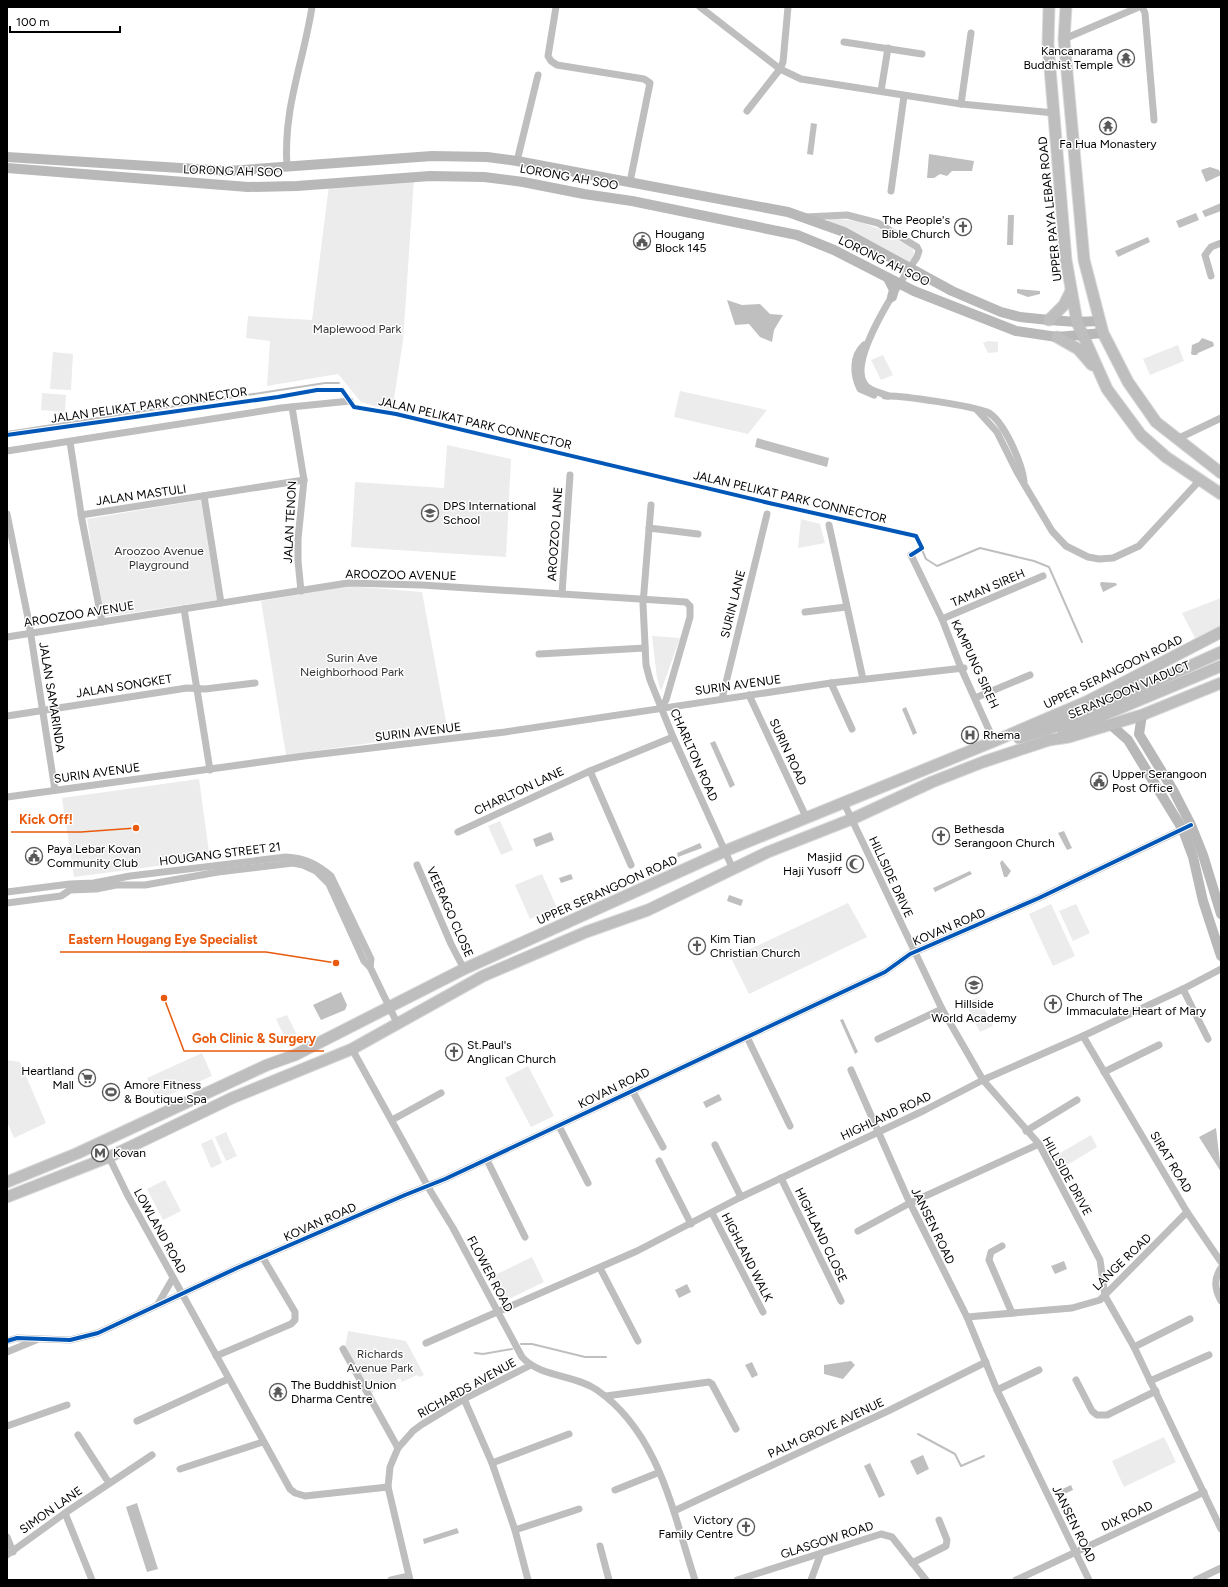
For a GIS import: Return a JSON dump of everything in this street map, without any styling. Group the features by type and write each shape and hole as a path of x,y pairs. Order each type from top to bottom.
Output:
{"main road":[{"name":"UPPER PAYA LEBAR ROAD","path":"1049,7 1048,44 1066,260 1077,322 1108,389 1141,435 1166,457 1221,494"},
{"path":"1066,7 1064,39 1084,260 1099,321 1103,333 1128,382 1156,422 1221,473"},
{"name":"LORONG AH SOO","path":"7,157 228,171 438,156 487,157 517,161 797,215 844,232 952,291 1002,312 1020,317 1049,320 1077,322 1099,321"},
{"name":"LORONG AH SOO","path":"7,168 204,185 279,187 454,176 524,182 797,235 834,250 900,284 996,325 1031,335 1057,337 1103,333"},
{"path":"204,170 196,173 194,178 204,185"},
{"path":"888,278 893,287 892,297"},
{"path":"1049,320 1064,305 1071,291"},
{"path":"1057,337 1078,348 1085,355 1108,389"},
{"name":"UPPER SERANGOON ROAD","path":"7,1182 78,1153 267,1065 295,1055 464,968 725,851 996,741 1088,701 1221,632"},
{"name":"SERANGOON VIADUCT","path":"957,756 1057,726 1221,652"},
{"name":"SERANGOON VIADUCT","path":"1049,740 1063,732 1221,666"},
{"path":"7,1198 109,1157 232,1098 352,1049 398,1025 483,976 586,932 648,910 768,852 852,819 938,780 983,762 1049,740 1111,725 1142,715 1221,683"},
{"path":"1142,715 1139,734 1173,790 1187,828 1203,900 1221,956"},
{"path":"1111,725 1128,740 1187,828 1203,855 1221,914"},
{"path":"1128,740 1128,734 1131,732 1139,734"}],"street":[{"path":"287,167 285,140 288,116 312,7"},
{"path":"556,7 548,56 551,61 558,65 644,79 650,83 630,182"},
{"path":"700,7 780,69 803,80 961,104 1054,113"},
{"path":"747,111 780,69 783,62 788,7"},
{"path":"1064,39 1139,7"},
{"path":"1142,7 1145,13 1154,120"},
{"path":"961,104 971,33"},
{"path":"844,42 922,54"},
{"path":"881,91 888,48"},
{"path":"517,161 538,75"},
{"path":"891,191 904,96"},
{"name":"LORONG AH SOO","path":"797,215 806,217 847,215 878,223 917,247 919,251 910,268"},
{"path":"1211,276 1205,255 1211,247 1221,243"},
{"path":"910,268 866,344 860,371 861,378 868,388 888,396 988,413 1002,428 1022,469 1024,481 1052,531 1066,546 1088,557 1099,559 1113,558 1138,546 1200,480"},
{"path":"7,452 292,407 350,401"},
{"name":"JALAN TENON","path":"292,407 304,480 298,539 298,561 301,591"},
{"path":"1177,439 1221,418"},
{"name":"JALAN MASTULI","path":"70,442 81,515 102,622"},
{"name":"AROOZOO LANE","path":"562,594 570,475"},
{"name":"JALAN MASTULI","path":"81,515 304,480"},
{"name":"JALAN MASTULI","path":"204,496 221,603"},
{"name":"CHARLTON ROAD","path":"651,505 644,599 645,648 648,673 673,737 733,869"},
{"name":"JALAN SAMARINDA","path":"7,514 11,557 30,633 55,790"},
{"name":"SURIN LANE","path":"722,699 767,514"},
{"path":"829,526 863,679"},
{"path":"649,528 698,534"},
{"name":"KAMPUNG SIREH","path":"911,555 942,619 962,668 996,741"},
{"name":"TAMAN SIREH","path":"942,619 1043,576"},
{"name":"AROOZOO AVENUE","path":"7,637 348,583 429,585 686,602 690,610 689,625 666,700 661,708"},
{"path":"805,612 846,607"},
{"path":"184,609 210,770"},
{"path":"539,654 645,648"},
{"name":"SURIN AVENUE","path":"7,797 505,732 831,683 962,668"},
{"path":"976,698 1030,675"},
{"name":"JALAN SONGKET","path":"7,716 187,688 255,683"},
{"path":"831,683 852,729"},
{"name":"SURIN ROAD","path":"749,695 807,819"},
{"name":"CHARLTON LANE","path":"458,832 590,771 673,737"},
{"path":"590,771 631,865"},
{"name":"HILLSIDE DRIVE","path":"844,803 914,953 942,1009 983,1080 1026,1131 1039,1144 1100,1260 1105,1296 1134,1347 1156,1391 1221,1529"},
{"name":"KOVAN ROAD","path":"7,1341 17,1338 65,1340 89,1336 487,1160 632,1090 747,1038 885,972 914,953 1039,898 1187,828"},
{"name":"HOUGANG STREET 21","path":"7,892 70,884 94,883 130,876 217,865 297,857 320,866 331,876 371,959 370,967"},
{"name":"HOUGANG STREET 21","path":"7,903 61,896 70,890 96,889 116,885 145,885 218,872 293,863 303,865 316,871 329,884 364,961 370,967 398,1025"},
{"name":"VEERAGO CLOSE","path":"417,865 451,944 464,968"},
{"name":"HIGHLAND ROAD","path":"426,1344 600,1268 691,1224 741,1197 983,1080 1083,1036 1183,989 1221,969"},
{"path":"1183,989 1208,1039"},
{"path":"878,1039 942,1009"},
{"name":"SIRAT ROAD","path":"1083,1036 1187,1212 1221,1262"},
{"path":"747,1038 790,1126"},
{"path":"1104,1072 1159,1045"},
{"name":"FLOWER ROAD","path":"352,1049 499,1313 519,1353 531,1365 580,1381 606,1396 641,1435 650,1452 674,1511 695,1580"},
{"name":"JANSEN ROAD","path":"851,1070 877,1132 910,1203 967,1317 997,1390 1089,1580"},
{"name":"KOVAN ROAD","path":"632,1090 663,1147"},
{"path":"392,1120 441,1093"},
{"path":"1026,1131 1077,1100"},
{"path":"559,1126 588,1182"},
{"path":"858,1231 910,1203 1039,1144"},
{"path":"715,1145 741,1197"},
{"name":"LOWLAND ROAD","path":"109,1157 127,1194 288,1486 298,1494 311,1496 388,1487"},
{"path":"487,1160 525,1237"},
{"path":"659,1161 691,1224"},
{"name":"HIGHLAND CLOSE","path":"781,1178 841,1302"},
{"name":"LANGE ROAD","path":"967,1317 1072,1308 1100,1300 1187,1212"},
{"name":"HIGHLAND WALK","path":"712,1213 763,1312"},
{"path":"1002,1246 991,1252 989,1260 1012,1313"},
{"path":"216,1356 291,1324 296,1319 295,1312 263,1258"},
{"path":"600,1268 638,1341"},
{"path":"1221,1268 1216,1276 1215,1285 1221,1301"},
{"path":"157,1306 168,1290 173,1278"},
{"path":"1134,1347 1190,1319"},
{"name":"KOVAN ROAD","path":"7,1352 37,1340"},
{"path":"342,1349 398,1448"},
{"path":"1150,1380 1209,1355"},
{"name":"PALM GROVE AVENUE","path":"674,1511 881,1414 986,1362"},
{"name":"RICHARDS AVENUE","path":"391,1580 410,1578 388,1487 390,1467 398,1448 413,1431 464,1399 531,1365"},
{"path":"997,1390 1039,1370"},
{"path":"137,1421 228,1379"},
{"path":"1076,1380 1092,1411 1097,1416 1107,1415 1156,1391"},
{"path":"606,1396 709,1382 712,1384 736,1429"},
{"path":"464,1399 492,1462 515,1530 528,1580"},
{"path":"7,1426 67,1405"},
{"path":"492,1462 569,1434"},
{"path":"78,1435 109,1483"},
{"path":"180,1469 263,1442"},
{"name":"SIMON LANE","path":"10,1553 65,1513 152,1455"},
{"path":"615,1490 655,1474"},
{"name":"DIX ROAD","path":"1016,1580 1204,1492"},
{"path":"515,1530 579,1509"},
{"path":"65,1513 92,1580"},
{"path":"912,1563 946,1546 947,1540 939,1520"},
{"name":"GLASGOW ROAD","path":"736,1580 881,1534 888,1534 926,1580"},
{"path":"7,1537 10,1553"},
{"path":"600,1546 610,1580"},
{"path":"811,1580 821,1553"},
{"path":"1196,1580 1221,1568"}],"green space":[{"name":"Maplewood Park","path":"414,179 403,341 392,411 361,402 338,374 267,386 270,341 246,338 248,316 312,320 329,185"},
{"path":"829,218 858,221 882,230 913,249 914,255 909,262 848,228 828,222"},
{"path":"988,341 998,342 998,352 988,353 983,343"},
{"path":"1178,345 1184,361 1150,375 1143,359"},
{"path":"53,352 73,354 71,390 50,389"},
{"path":"883,355 893,375 881,380 871,360"},
{"path":"680,391 767,410 748,434 674,417"},
{"path":"42,393 66,395 65,412 41,410"},
{"path":"447,445 511,459 506,557 351,547 355,482 444,488"},
{"name":"Aroozoo Avenue Playground","path":"201,500 217,600 103,617 87,519"},
{"path":"801,519 820,524 825,543 798,548"},
{"name":"Surin Ave Neighborhood Park","path":"349,586 422,592 448,732 286,755 261,601"},
{"path":"1221,598 1221,625 1195,638 1182,613"},
{"path":"652,636 680,638 661,691 657,678"},
{"path":"199,779 210,859 74,877 62,798"},
{"path":"500,821 513,850 501,855 488,826"},
{"path":"542,874 557,908 530,919 515,885"},
{"path":"848,903 867,937 749,994 731,958"},
{"path":"1051,904 1075,956 1053,966 1029,914"},
{"path":"1076,904 1090,933 1073,941 1059,911"},
{"path":"979,997 993,1026 980,1032 965,1003"},
{"path":"287,1015 297,1035 286,1040 276,1019"},
{"path":"202,1053 212,1076 157,1100 147,1078"},
{"path":"7,1060 20,1062 46,1123 14,1138 7,1122"},
{"path":"528,1066 554,1116 531,1127 505,1078"},
{"path":"226,1132 237,1156 226,1161 215,1137"},
{"path":"1091,1135 1097,1147 1062,1168 1055,1156"},
{"path":"212,1139 222,1163 211,1168 201,1144"},
{"path":"165,1180 181,1211 163,1220 147,1189"},
{"path":"532,1257 544,1282 503,1302 491,1277"},
{"name":"Richards Avenue Park","path":"348,1331 406,1341 424,1375 419,1377 417,1375 402,1382 400,1378 370,1394 345,1348"},
{"path":"1164,1437 1176,1462 1124,1487 1112,1461"}],"shaded area":[{"path":"811,123 817,124 813,155 807,154"},
{"path":"929,154 974,161 972,171 952,171 947,176 940,174 934,178 927,178"},
{"path":"1210,167 1219,170 1221,175 1206,182 1201,170"},
{"path":"1221,203 1221,211 1205,217 1202,211"},
{"path":"1196,213 1199,220 1179,228 1176,221"},
{"path":"1008,215 1014,215 1013,245 1007,245"},
{"path":"1148,237 1150,242 1118,257 1115,251"},
{"path":"1017,289 1040,291 1040,294 1028,297 1017,293"},
{"path":"727,300 742,305 760,304 770,314 783,315 774,330 772,342 760,337 749,324 735,325"},
{"path":"1202,338 1213,342 1214,346 1198,353 1197,355 1191,354 1192,345 1199,342"},
{"path":"757,438 829,458 827,467 755,447"},
{"path":"1101,582 1116,583 1117,585 1103,592 1100,584"},
{"path":"906,707 917,733 913,735 902,709"},
{"path":"715,741 735,785 730,788 710,743"},
{"path":"1064,831 1072,848 1067,850 1058,833"},
{"path":"551,832 554,840 536,847 533,839"},
{"path":"700,843 702,848 678,857 677,853"},
{"path":"1002,860 1011,871 1007,877 1004,877 1000,863"},
{"path":"970,871 972,874 935,892 933,888"},
{"path":"571,874 573,879 561,883 559,878"},
{"path":"729,895 743,900 741,906 727,901"},
{"path":"341,992 347,1005 345,1010 321,1020 313,1005"},
{"path":"843,1019 858,1052 855,1054 840,1020"},
{"path":"719,1094 722,1100 706,1108 703,1102"},
{"path":"1216,1128 1221,1172 1199,1137"},
{"path":"1064,1261 1067,1269 1055,1274 1051,1266"},
{"path":"687,1284 691,1292 679,1298 675,1290"},
{"path":"851,1361 855,1365 843,1379 824,1374 824,1365"},
{"path":"752,1362 758,1375 752,1378 745,1365"},
{"path":"923,1455 929,1469 917,1475 910,1461"},
{"path":"870,1463 885,1495 879,1498 864,1466"},
{"path":"1071,1485 1073,1490 1060,1496 1058,1491"},
{"path":"137,1503 158,1569 147,1572 126,1507"},
{"path":"457,1528 459,1533 424,1544 423,1539"}],"waterway":[{"path":"7,432 325,383 339,383"},
{"path":"922,550 926,559 937,566 980,548 1034,561 1049,567 1082,642"},
{"path":"521,1344 532,1344 585,1357 606,1357"},
{"path":"475,1353 483,1354 512,1349"},
{"path":"918,1434 955,1454 961,1466 984,1456"}],"cycle path":[{"name":"JALAN PELIKAT PARK CONNECTOR","path":"7,435 278,397 317,390 342,390 354,407 396,414 769,503 916,536 922,548 911,555"},
{"path":"7,1341 17,1338 70,1340 98,1333 237,1268 445,1179 885,972 910,954 1039,898 1191,825"}],"place":[{"name":"Kancanarama Buddhist Temple","path":"1126,58"},
{"name":"Fa Hua Monastery","path":"1108,126"},
{"name":"The People's Bible Church","path":"963,227"},
{"name":"Hougang Block 145","path":"642,241"},
{"name":"DPS International School","path":"430,513"},
{"name":"Rhema","path":"970,735"},
{"name":"Upper Serangoon Post Office","path":"1099,781"},
{"name":"Kick Off!","path":"136,828"},
{"name":"Bethesda Serangoon Church","path":"941,836"},
{"name":"Paya Lebar Kovan Community Club","path":"34,856"},
{"name":"Masjid Haji Yusoff","path":"855,864"},
{"name":"Kim Tian Christian Church","path":"697,946"},
{"name":"Eastern Hougang Eye Specialist","path":"336,963"},
{"name":"Hillside World Academy","path":"974,985"},
{"name":"Goh Clinic & Surgery","path":"164,998"},
{"name":"Church of The Immaculate Heart of Mary","path":"1053,1004"},
{"name":"St.Paul's Anglican Church","path":"454,1052"},
{"name":"Heartland Mall","path":"87,1078"},
{"name":"Amore Fitness & Boutique Spa","path":"111,1092"},
{"name":"Kovan","path":"100,1153"},
{"name":"The Buddhist Union Dharma Centre","path":"278,1392"},
{"name":"Victory Family Centre","path":"746,1527"}]}
